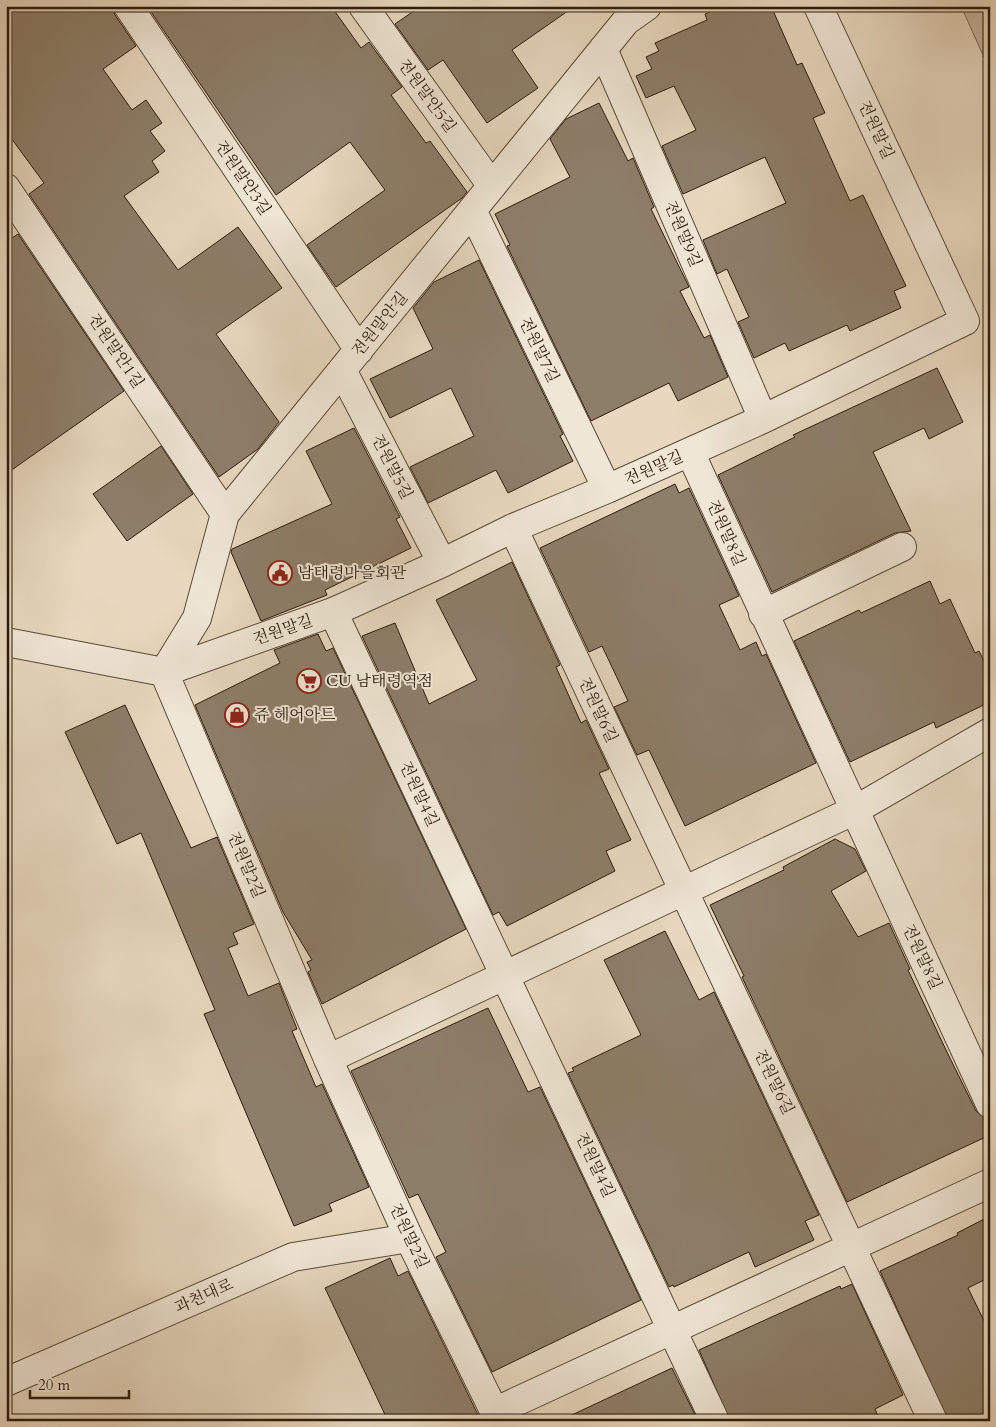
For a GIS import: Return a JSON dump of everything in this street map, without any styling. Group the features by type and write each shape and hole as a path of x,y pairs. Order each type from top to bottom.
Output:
{"street":[{"name":"전원말안3길","path":"128,6 359,350"},
{"name":"전원말안5길","path":"363,6 492,186"},
{"name":"전원말길","path":"164,672 332,612 442,563 513,528 763,420 965,321 818,6"},
{"name":"전원말안길","path":"164,672 197,618 225,514 603,48 629,11"},
{"name":"전원말9길","path":"603,48 763,420"},
{"name":"전원말안1길","path":"6,188 225,514"},
{"name":"전원말7길","path":"472,210 607,489"},
{"name":"전원말5길","path":"342,370 442,563"},
{"name":"전원말8길","path":"690,452 990,1104"},
{"name":"전원말6길","path":"513,528 852,1245 933,1421"},
{"path":"763,614 902,548"},
{"name":"전원말4길","path":"332,612 715,1421"},
{"path":"6,642 164,672"},
{"name":"전원말2길","path":"164,672 328,1059 409,1238 497,1416 672,1329"},
{"path":"328,1059 855,810 990,732"},
{"path":"672,1329 990,1183"},
{"name":"과천대로","path":"6,1382 293,1257 409,1238"}],"shaded area":[{"path":"961,6 990,6 990,71 987,64"}],"building":[{"path":"6,6 112,6 115,15 136,46 103,69 132,110 146,100 162,123 150,131 165,151 152,161 159,172 124,196 178,270 238,227 282,288 216,334 279,422 258,449 219,477 29,194 44,183 6,131"},
{"path":"147,6 331,6 361,48 369,42 402,87 391,95 426,143 430,141 467,192 462,198 336,287 307,245 385,190 350,142 276,195"},
{"path":"421,6 575,6 512,50 538,88 487,123 443,60 428,70 395,24"},
{"path":"723,6 771,6 797,65 802,63 825,113 813,118 850,201 863,195 906,286 894,291 901,308 850,331 847,325 789,351 785,343 754,358 738,322 749,317 727,269 717,274 703,240 786,203 765,157 683,194 662,146 696,130 674,86 646,98 636,76 652,69 646,57 659,51 655,43 707,20 705,14"},
{"path":"599,103 628,161 633,158 654,207 651,209 689,287 680,291 704,338 710,335 728,377 678,401 669,383 591,421 507,246 510,245 495,214 570,177 550,139 566,119"},
{"path":"18,234 124,391 6,474 6,242"},
{"path":"479,260 563,434 560,436 573,461 508,493 496,470 428,503 410,467 474,436 451,388 390,418 370,379 433,349 413,308 434,282"},
{"path":"937,368 963,422 929,439 924,428 873,452 911,531 895,533 772,592 718,475 795,437 793,435"},
{"path":"354,428 400,517 396,519 411,548 325,590 327,595 261,621 231,552 232,549 332,504 306,451"},
{"path":"161,446 193,494 127,541 93,494"},
{"path":"675,484 679,493 689,488 739,596 719,605 740,650 756,642 762,656 766,654 816,763 685,826 649,750 637,755 614,707 628,701 602,646 589,652 540,548"},
{"path":"512,562 560,665 556,667 581,723 586,720 609,769 599,773 631,840 606,851 615,871 507,926 499,912 493,915 362,636 395,623 429,704 477,680 436,600"},
{"path":"930,581 940,604 950,599 975,653 979,651 990,673 990,702 936,728 934,722 850,762 794,641 859,610 861,613"},
{"path":"318,634 326,651 333,648 466,929 322,1004 308,972 311,970 307,962 312,960 283,912 195,705 280,663 274,650"},
{"path":"125,705 191,848 217,837 254,924 233,933 238,944 228,948 248,996 279,983 297,1029 292,1031 316,1087 322,1084 369,1187 329,1204 332,1211 294,1226 204,1014 215,1010 141,833 117,844 65,732"},
{"path":"835,839 855,849 866,871 831,891 858,937 889,923 910,969 908,970 976,1111 986,1119 990,1126 990,1135 847,1202 710,905 784,870 783,867"},
{"path":"665,931 699,1000 714,992 819,1215 805,1221 814,1240 755,1267 749,1252 674,1287 673,1285 669,1287 568,1073 574,1071 572,1068 641,1035 604,960"},
{"path":"488,1008 528,1092 540,1087 641,1300 492,1372 436,1257 446,1252 418,1194 409,1198 351,1071"},
{"path":"990,1216 990,1277 968,1288 990,1333 990,1421 948,1421 880,1271 958,1235 957,1233"},
{"path":"390,1258 398,1276 408,1271 481,1421 388,1421 325,1288"},
{"path":"852,1284 903,1395 875,1409 880,1421 730,1421 699,1350 840,1286 841,1289"},
{"path":"672,1368 698,1421 559,1421"}],"place":[{"name":"남태령마을회관","path":"280,573"},
{"name":"CU 남태령역점","path":"309,681"},
{"name":"쥬 헤어아트","path":"237,715"}]}
